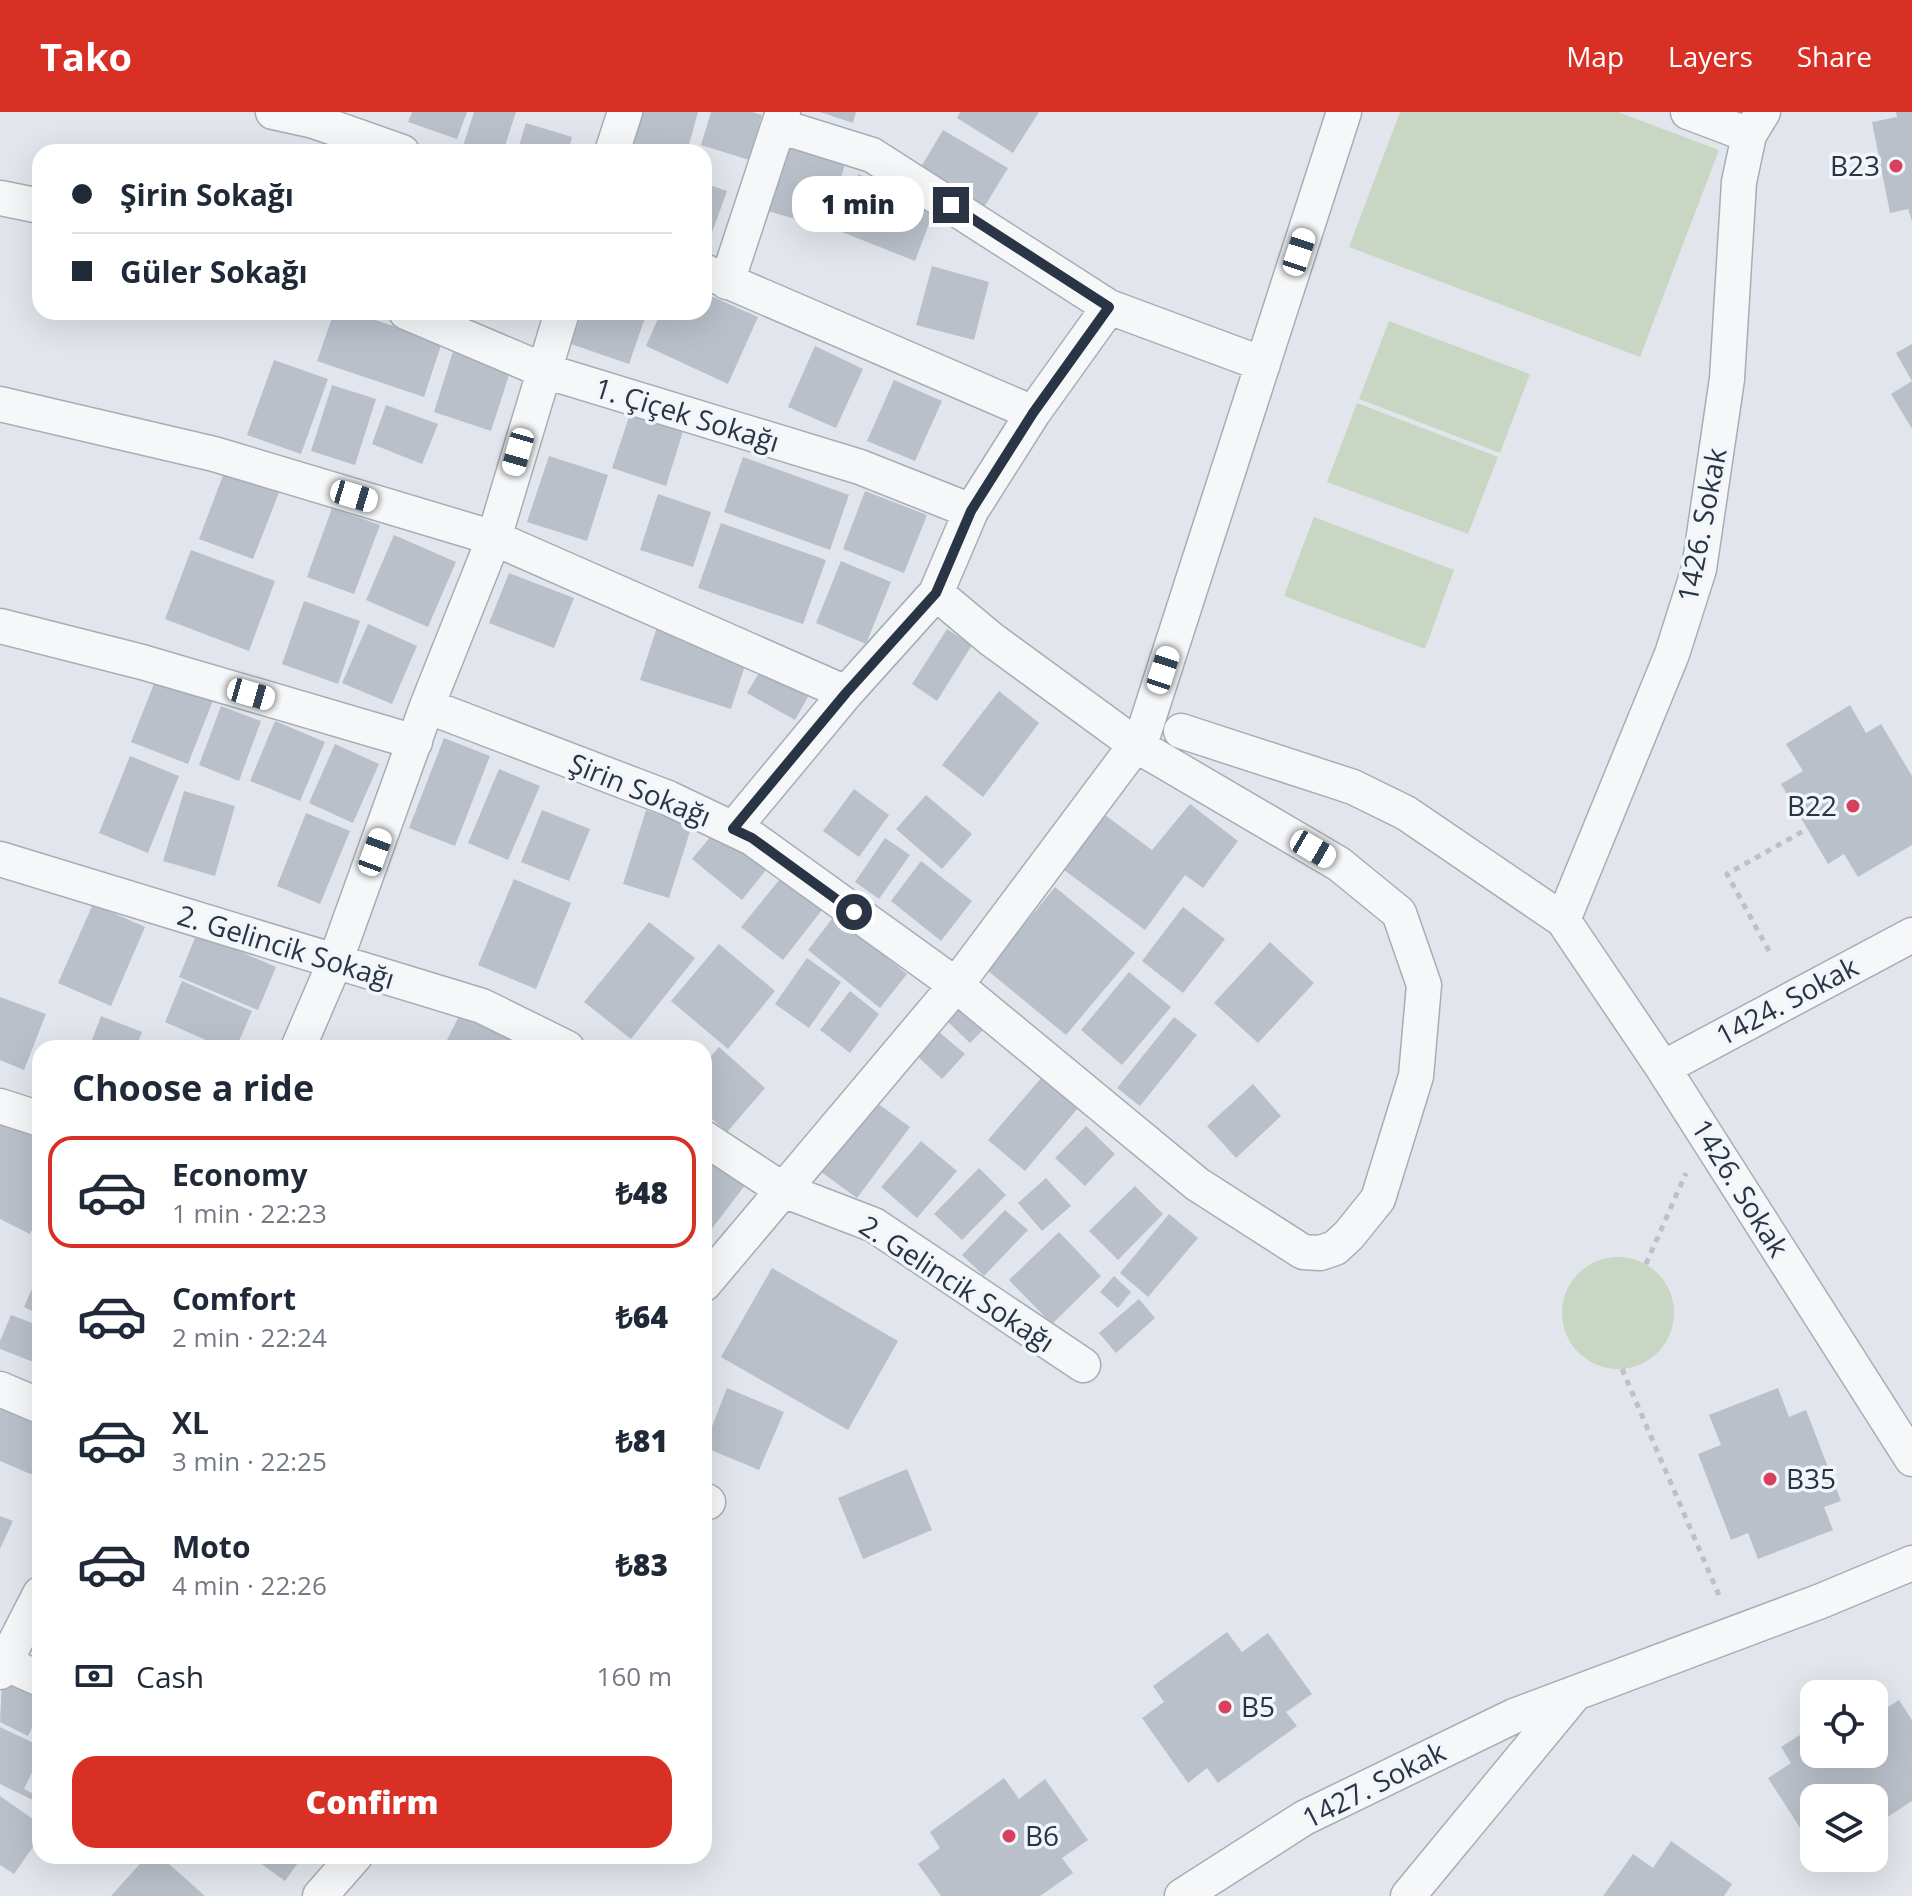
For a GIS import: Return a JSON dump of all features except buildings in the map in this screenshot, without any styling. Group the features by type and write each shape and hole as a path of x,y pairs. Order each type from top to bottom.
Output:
{"street":[{"path":"273,112 316,116 383,144"},
{"path":"615,144 625,112"},
{"path":"712,1274 956,985 1143,735 1344,112"},
{"path":"1688,112 1756,123"},
{"path":"1033,413 716,276 781,119 872,155 1109,307 1263,364"},
{"name":"1426. Sokak","path":"1563,920 1672,654 1699,569 1727,379 1739,182 1756,123"},
{"path":"0,198 32,204"},
{"path":"733,829 846,693 936,593 971,511 1033,413 1109,307"},
{"name":"1. Çiçek Sokağı","path":"425,320 545,371 860,467 971,511"},
{"path":"301,1040 335,962 427,706 494,538 560,320"},
{"path":"0,404 214,454 494,538 846,693"},
{"name":"Şirin Sokağı","path":"427,706 668,798 752,838 956,985 1197,1184 1303,1252 1320,1253 1335,1248 1378,1199 1416,1076 1424,985 1399,913 1339,864 1136,745 991,639 936,593"},
{"path":"0,626 142,662 415,742"},
{"name":"1426. Sokak","path":"1181,731 1353,787 1406,813 1563,920 1705,1132 1912,1459"},
{"name":"2. Gelincik Sokağı","path":"0,859 482,1006 551,1040"},
{"name":"1424. Sokak","path":"1663,1068 1912,935"},
{"path":"0,1106 32,1116"},
{"name":"2. Gelincik Sokağı","path":"712,1143 783,1190 874,1225 1083,1365"},
{"path":"0,1389 32,1403"},
{"name":"1427. Sokak","path":"1182,1896 1304,1818 1514,1716 1735,1634 1912,1563"},
{"path":"32,1609 2,1665 32,1676"},
{"path":"1408,1896 1576,1693"},
{"path":"320,1896 348,1864"}],"path":[{"path":"1769,951 1727,874 1807,829"},
{"path":"1646,1264 1705,1132"},
{"path":"1622,1369 1735,1634"}],"green space":[{"path":"1400,112 1618,112 1719,150 1640,357 1349,247"},
{"path":"1389,321 1530,374 1500,453 1359,399"},
{"path":"1357,403 1498,457 1468,534 1327,482"},
{"path":"1314,517 1454,570 1425,649 1284,596"},
{"path":"1618,1257 1639,1262 1657,1274 1669,1292 1674,1313 1669,1334 1657,1352 1639,1364 1618,1369 1597,1364 1579,1352 1567,1334 1562,1313 1567,1292 1579,1274 1597,1262"}],"place":[{"name":"B23","path":"1896,166"},
{"name":"B22","path":"1853,806"},
{"name":"B35","path":"1770,1479"},
{"name":"B5","path":"1225,1707"},
{"name":"B6","path":"1009,1836"}],"route":[{"path":"854,912 752,838 733,829 846,693 936,593 971,511 1033,413 1109,307 951,205"}]}
